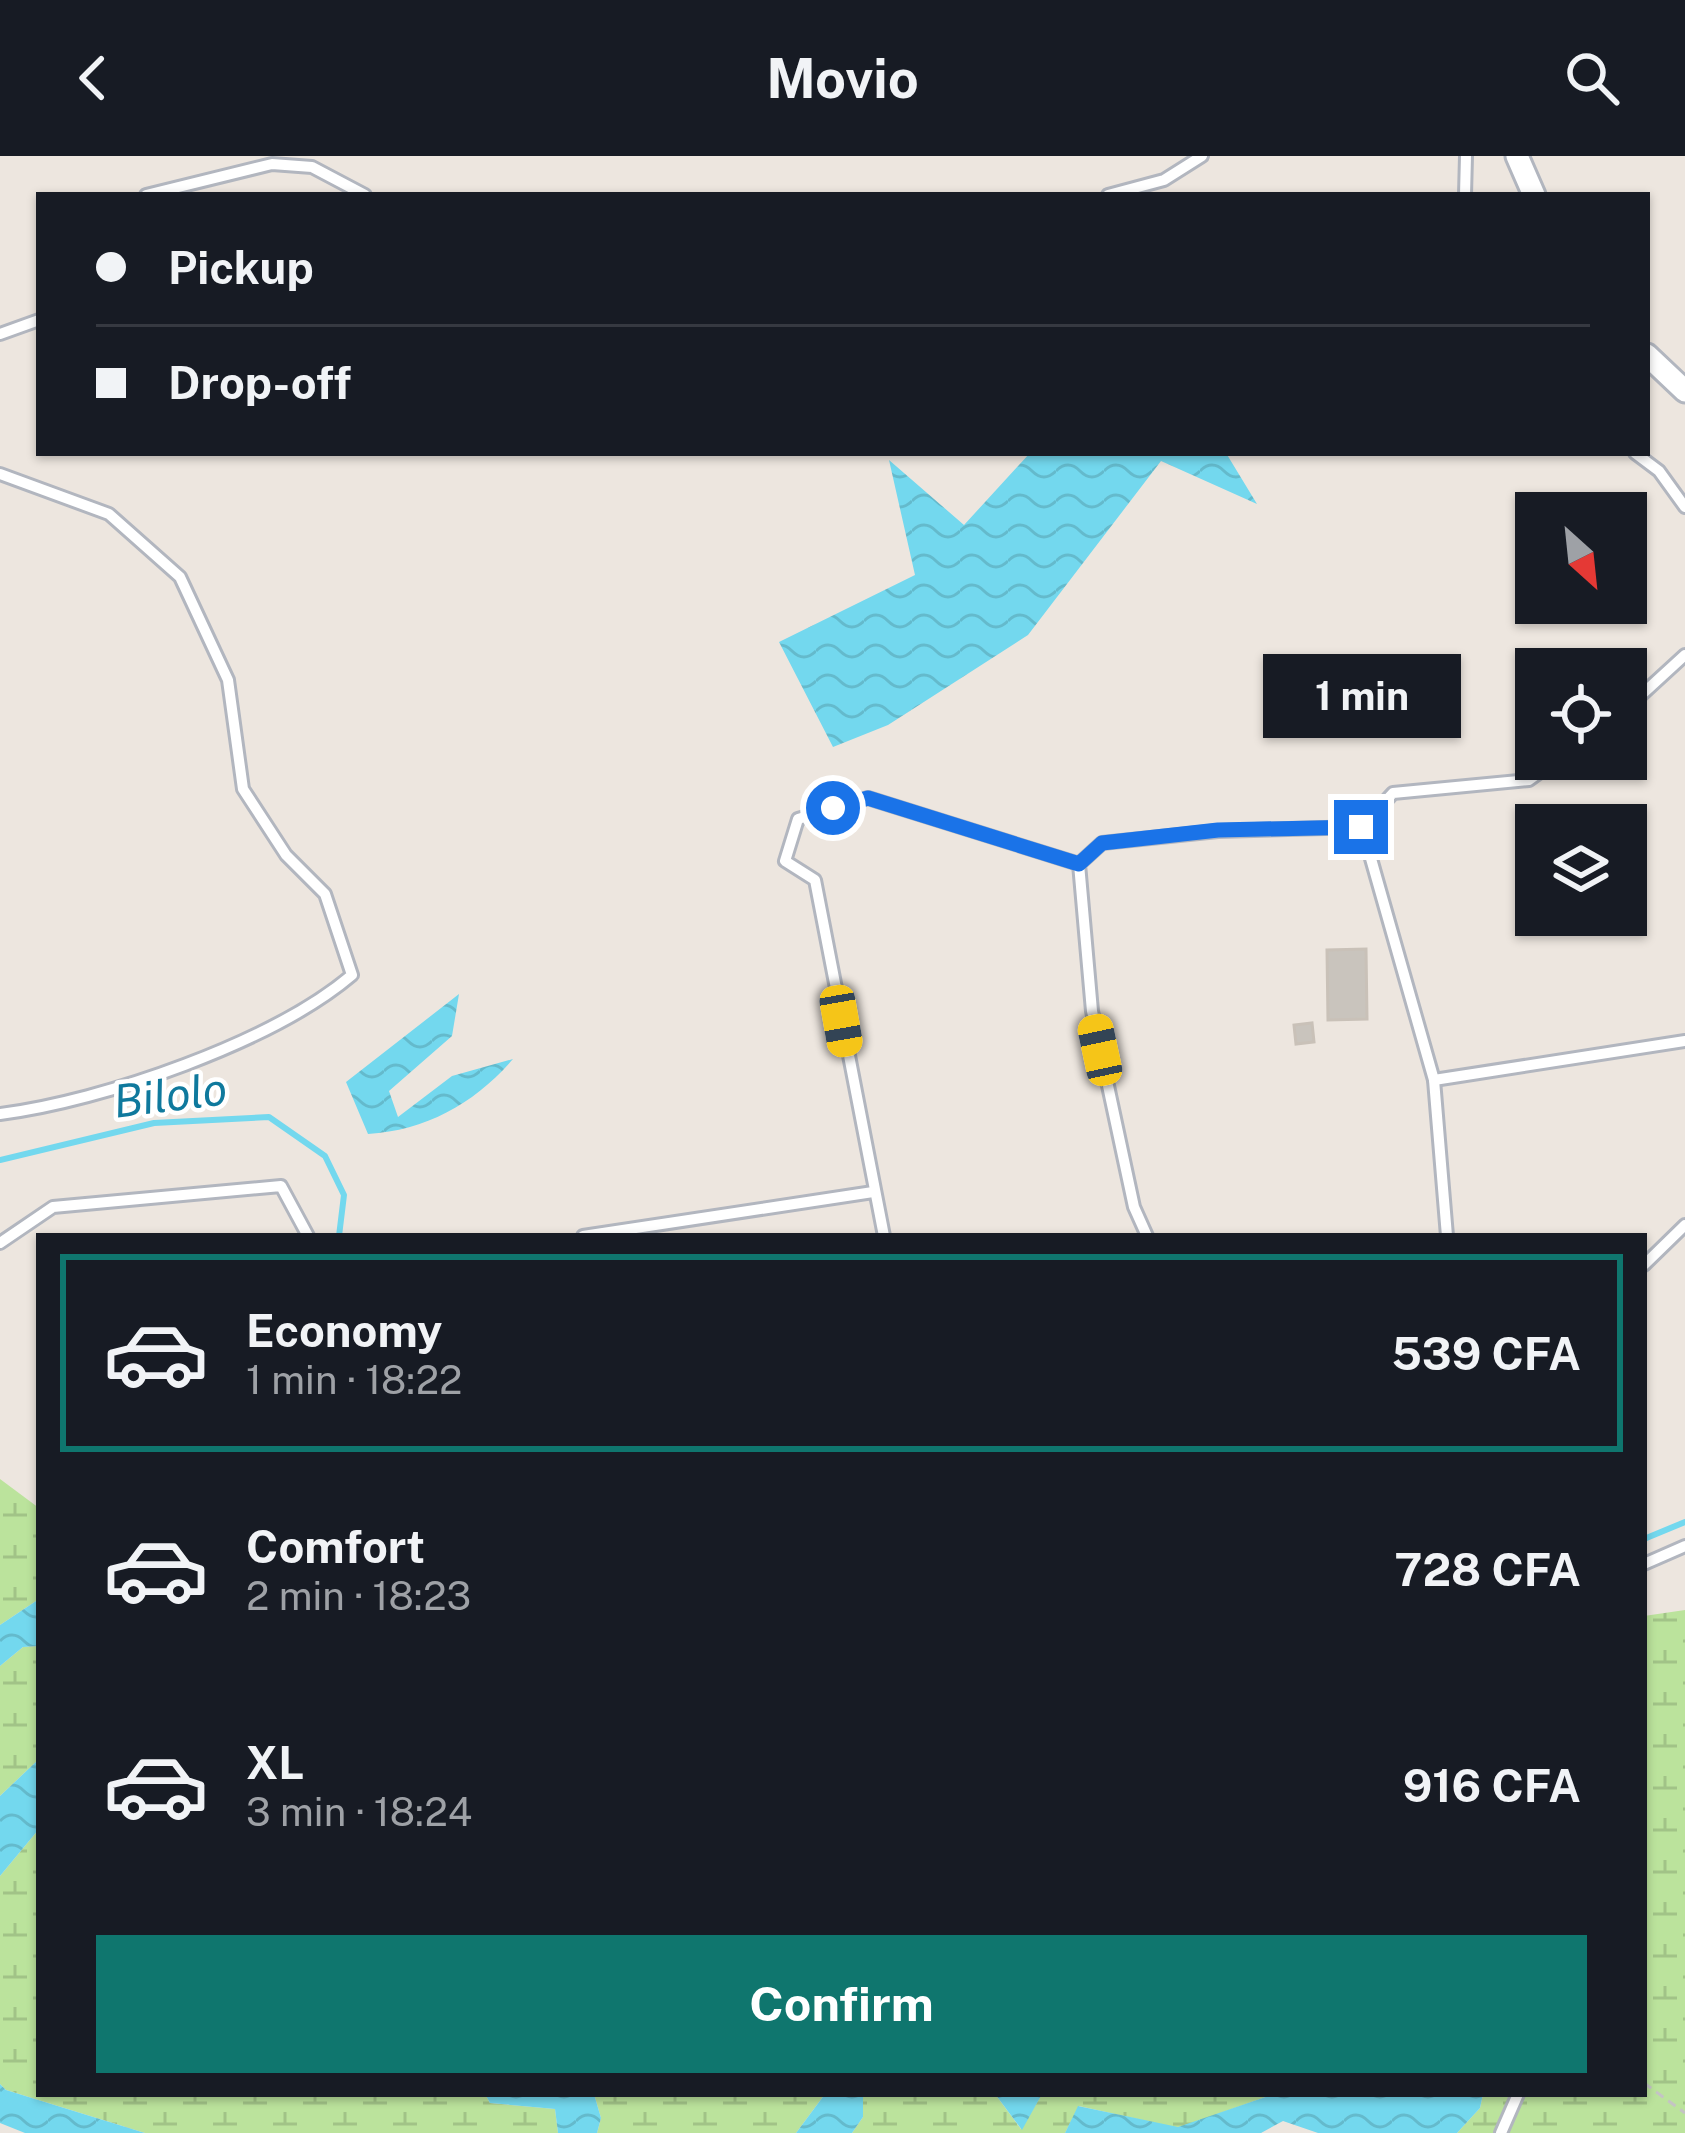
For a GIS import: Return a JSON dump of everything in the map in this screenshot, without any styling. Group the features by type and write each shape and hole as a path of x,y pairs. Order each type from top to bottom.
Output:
{"street":[{"path":"1517,156 1533,192"},
{"path":"1650,358 1685,391"}],"lane":[{"path":"1119,192 1164,180 1202,156"},
{"path":"1465,192 1466,156"},
{"path":"158,192 272,164 312,167 359,192"},
{"path":"0,334 36,321"},
{"path":"1639,456 1659,471 1685,507"},
{"path":"0,474 109,514 180,577 228,680 243,789 286,856 325,894 352,975 321,1002 175,1069 36,1110 0,1114"},
{"path":"1647,690 1685,655"},
{"path":"1079,864 1102,843 1218,830 1361,827 1393,793 1529,780"},
{"path":"883,1233 815,880 785,861 798,819 868,798 1079,864"},
{"path":"1361,827 1434,1080 1447,1233"},
{"path":"1079,864 1092,1011 1134,1207 1146,1233"},
{"path":"1434,1080 1685,1041"},
{"path":"0,1243 53,1207 281,1186 306,1233"},
{"path":"604,1233 873,1192"},
{"path":"1647,1261 1685,1225"},
{"path":"1647,1563 1685,1546"},
{"path":"1501,2133 1517,2097"}],"path":[{"path":"1647,2085 1685,2114"}],"green space":[{"path":"0,1479 36,1506 36,1601 0,1625"},
{"path":"1685,1610 1685,2133 1457,2133 1480,2108 1482,2097 1647,2097 1647,1616"},
{"path":"36,1646 36,1762 0,1796 0,1666 23,1647"},
{"path":"36,1833 36,2097 487,2097 490,2103 555,2109 558,2133 145,2133 6,2090 0,2084 0,1876"},
{"path":"595,2097 823,2097 796,2133 597,2133 601,2118"},
{"path":"863,2097 997,2097 1021,2129 1040,2097 1266,2097 1178,2128 1079,2106 1065,2133 852,2133 863,2117"}],"water":[{"path":"1027,456 1228,456 1257,504 1161,461 1028,635 888,725 833,747 779,642 915,575 889,460 964,525"},
{"path":"459,994 452,1036 389,1091 398,1117 452,1076 513,1059 483,1089 448,1112 410,1127 368,1134 346,1082"},
{"path":"36,1601 36,1646 23,1647 0,1666 0,1625"},
{"path":"36,1762 36,1833 0,1876 0,1796"},
{"path":"0,2084 6,2090 145,2133 25,2133 0,2123"},
{"path":"487,2097 595,2097 601,2118 597,2133 558,2133 555,2109 490,2103"},
{"path":"823,2097 863,2097 863,2117 852,2133 796,2133"},
{"path":"997,2097 1040,2097 1022,2130"},
{"path":"1265,2097 1482,2097 1480,2108 1457,2133 1318,2133 1283,2121 1261,2133 1065,2133 1078,2106 1178,2127"}],"building":[{"path":"1366,949 1367,1019 1328,1020 1327,950"},
{"path":"1312,1023 1314,1042 1296,1044 1294,1025"}],"waterway":[{"name":"Bilolo","path":"0,1160 154,1123 269,1117 325,1156 344,1195 339,1233"},
{"name":"Bilolo","path":"1647,1538 1685,1522"}],"route":[{"path":"833,808 868,798 1079,864 1102,843 1218,830 1361,827"}]}
